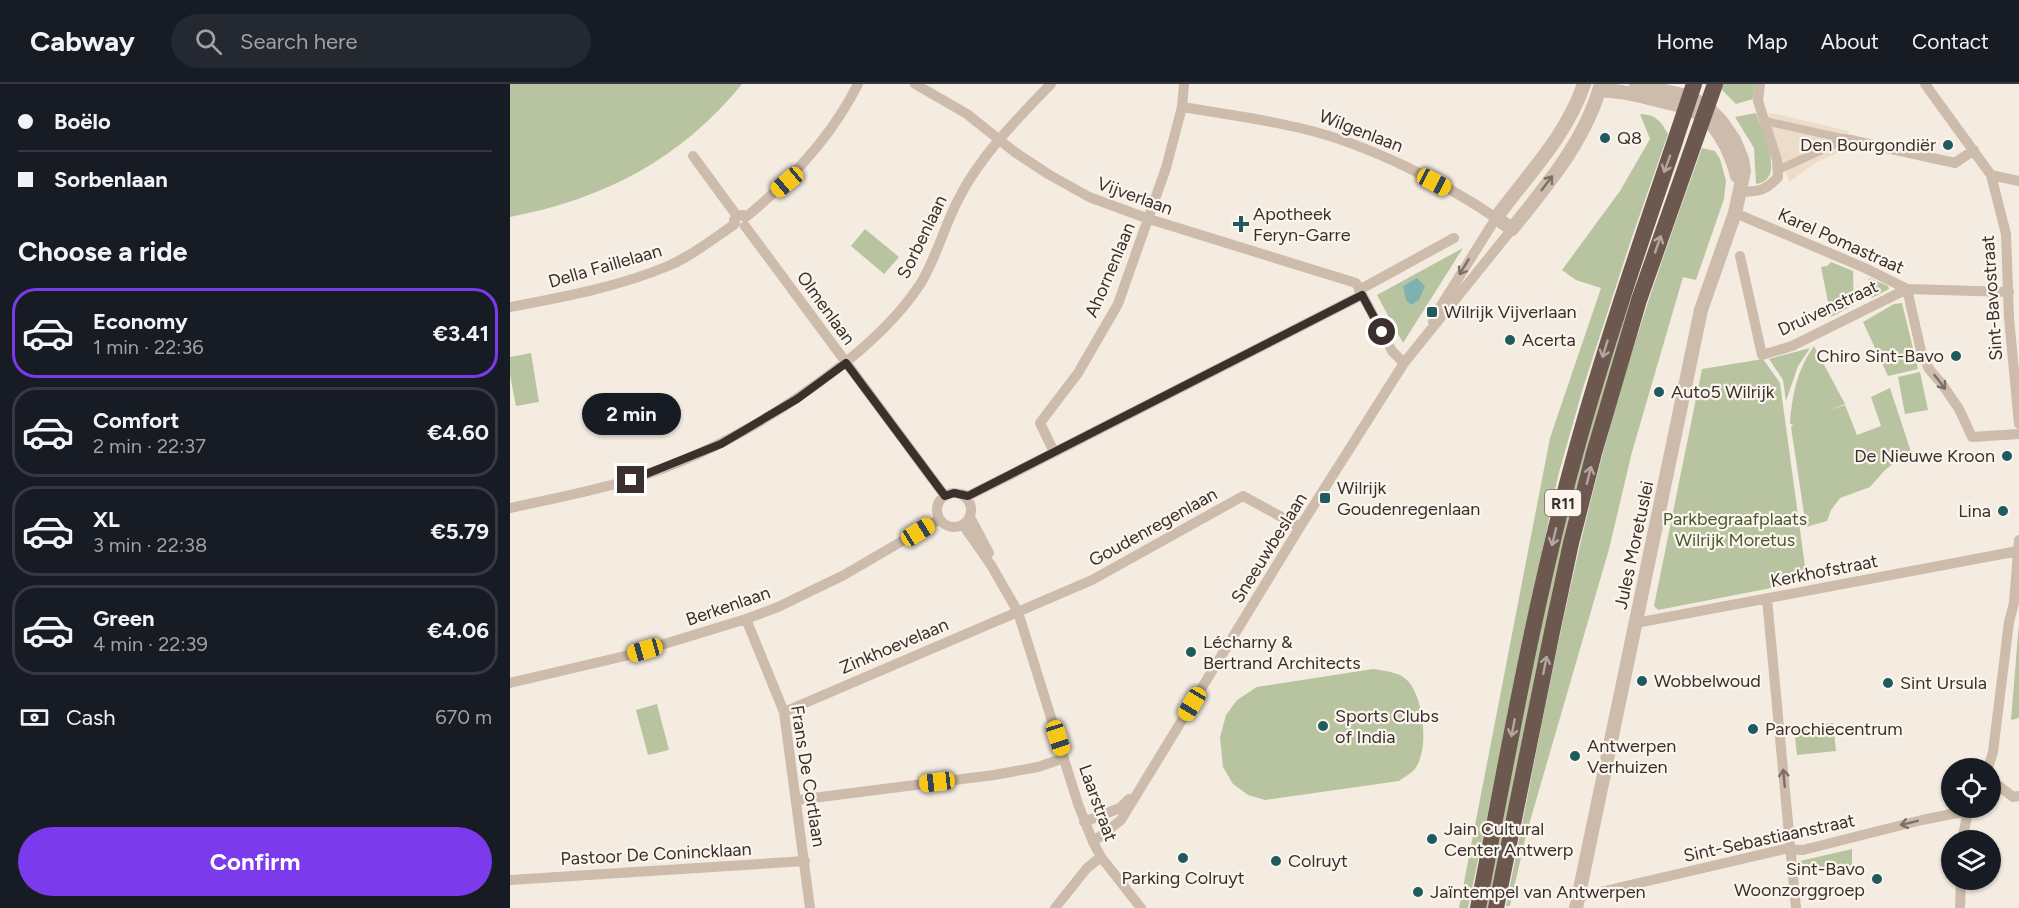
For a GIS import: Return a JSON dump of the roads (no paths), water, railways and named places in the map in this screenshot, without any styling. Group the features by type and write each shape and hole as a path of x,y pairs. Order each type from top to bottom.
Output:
{"highway":[{"name":"R11","path":"1496,908 1571,543 1594,453 1639,300 1715,84"},
{"name":"R11","path":"1478,908 1534,626 1576,449 1626,281 1690,97"}],"street":[{"name":"Della Faillelaan","path":"510,307 614,285 670,265 741,220 787,182 841,113 858,84"},
{"name":"Vijverlaan","path":"915,84 967,114 999,140 1060,182 1089,197 1149,219 1356,283 1361,292"},
{"name":"Sorbenlaan","path":"510,508 631,480 687,459 721,444 781,409 846,363 892,320 920,283 932,262 958,199 973,174 999,140 1051,84"},
{"name":"Ahornenlaan","path":"1054,452 1040,423 1078,373 1118,304 1166,168 1182,107 1184,84"},
{"path":"1496,218 1557,139 1572,113 1584,84"},
{"name":"Jules Moretuslei","path":"1577,903 1700,316 1735,213 1744,171 1734,140 1724,125 1705,112 1690,97 1636,84"},
{"path":"1739,192 1757,192 1767,188 1778,177 1777,160 1758,101 1760,84"},
{"name":"Sint-Bavostraat","path":"1925,84 1992,175 2006,234 2009,292 2014,318 2019,424"},
{"path":"1512,229 1577,141 1600,87"},
{"name":"Jules Moretuslei","path":"1600,87 1619,91 1690,97"},
{"name":"Wilgenlaan","path":"1182,107 1294,127 1341,141 1419,174 1512,229"},
{"path":"1765,121 1955,163 1974,150"},
{"path":"1778,170 1846,139"},
{"name":"Olmenlaan","path":"693,156 945,496"},
{"path":"1992,175 2019,181"},
{"name":"Karel Pomastraat","path":"1735,213 1908,289 2009,292"},
{"name":"Sneeuwbeslaan","path":"1428,332 1439,309 1496,218"},
{"name":"Sneeuwbeslaan","path":"1093,842 1121,820 1300,527 1404,363 1512,229"},
{"path":"1012,474 972,500 967,521 952,527 947,526 940,519 938,504 945,496 954,493 968,496 1012,474 1361,292 1454,238"},
{"name":"Druivenstraat","path":"1740,256 1762,355 1792,346 1908,289"},
{"path":"1908,289 1921,351 1929,369 1959,409 1972,437 2019,434"},
{"path":"1361,292 1392,351 1404,363"},
{"path":"962,495 971,504"},
{"name":"Goudenregenlaan","path":"1018,612 1092,580 1243,496 1300,527"},
{"name":"Berkenlaan","path":"510,683 625,656 746,619 844,575 940,519"},
{"name":"Laarstraat","path":"967,521 1018,612 1084,822 1101,857 1141,908"},
{"path":"1991,758 2009,622 2014,603 2019,545"},
{"name":"Kerkhofstraat","path":"1636,623 1767,599 2019,545"},
{"path":"1767,599 1796,908"},
{"name":"Zinkhoevelaan","path":"784,712 1018,612"},
{"name":"Frans De Cortlaan","path":"746,619 784,712 810,908"},
{"path":"797,800 994,775 1038,767 1064,758"},
{"name":"Sneeuwbeslaan","path":"1084,822 1120,808 1142,785"},
{"path":"2001,788 2013,797 2019,796"},
{"name":"Sint-Sebastiaanstraat","path":"1577,903 1790,848 1803,850 1941,815"},
{"path":"1044,908 1053,908 1087,868 1101,857"},
{"name":"Pastoor De Conincklaan","path":"510,880 805,861"},
{"path":"1960,908 1961,890"}],"water":[{"path":"1417,278 1425,286 1419,300 1411,305 1406,300 1403,286"}],"place":[{"name":"Q8","path":"1605,138"},
{"name":"Den Bourgondiër","path":"1948,145"},
{"name":"Apotheek Feryn-Garre","path":"1241,224"},
{"name":"Wilrijk Vijverlaan","path":"1432,312"},
{"name":"Acerta","path":"1510,340"},
{"name":"Chiro Sint-Bavo","path":"1956,356"},
{"name":"Auto5 Wilrijk","path":"1659,392"},
{"name":"De Nieuwe Kroon","path":"2007,456"},
{"name":"Wilrijk Goudenregenlaan","path":"1325,498"},
{"name":"Lina","path":"2003,511"},
{"name":"Lécharny & Bertrand Architects","path":"1191,652"},
{"name":"Wobbelwoud","path":"1642,681"},
{"name":"Sint Ursula","path":"1888,683"},
{"name":"Sports Clubs of India","path":"1323,726"},
{"name":"Parochiecentrum","path":"1753,729"},
{"name":"Antwerpen Verhuizen","path":"1575,756"},
{"name":"Jain Cultural Center Antwerp","path":"1432,839"},
{"name":"Parking Colruyt","path":"1183,858"},
{"name":"Colruyt","path":"1276,861"},
{"name":"Sint-Bavo Woonzorggroep","path":"1877,879"},
{"name":"Jaïntempel van Antwerpen","path":"1418,892"}],"park label":[{"name":"Parkbegraafplaats Wilrijk Moretus","path":"1735,529"}]}
